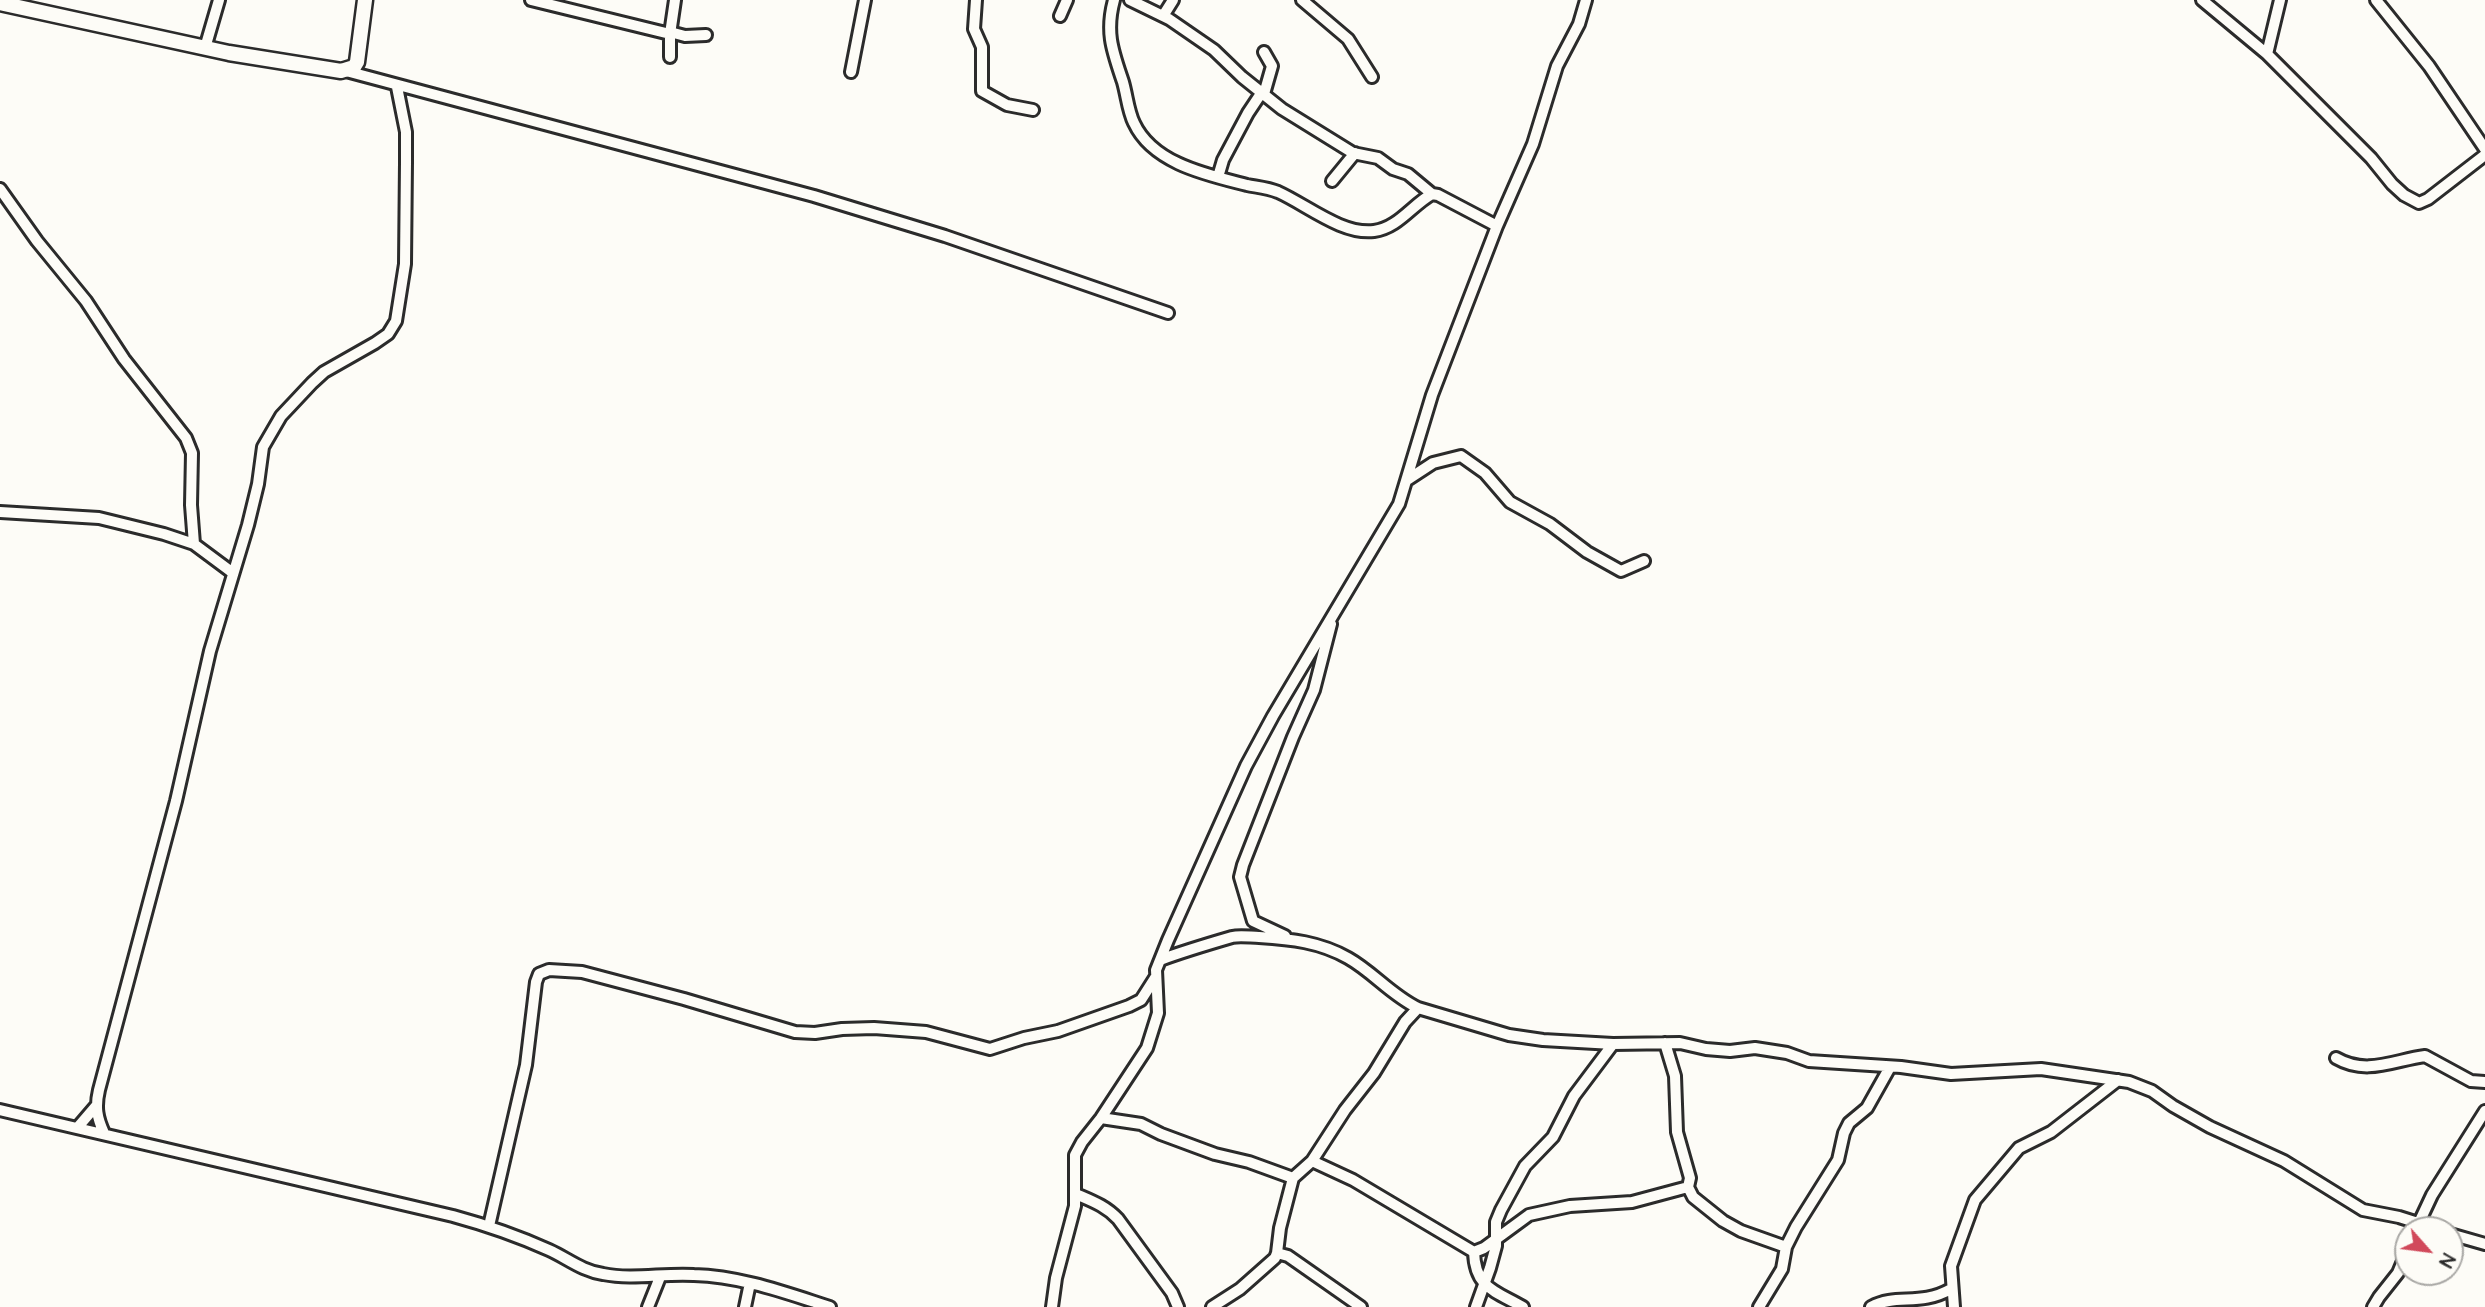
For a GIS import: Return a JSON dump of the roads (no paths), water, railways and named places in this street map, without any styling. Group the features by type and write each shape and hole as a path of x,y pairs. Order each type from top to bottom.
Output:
{"street":[{"path":"205,48 219,0"},
{"path":"346,71 357,62 365,0"},
{"path":"531,0 685,36 706,34"},
{"path":"670,57 675,0"},
{"path":"851,72 865,0"},
{"path":"976,0 974,29 982,47 982,91 1007,105 1032,110"},
{"path":"1060,16 1067,0"},
{"path":"1114,0 1110,19 1111,49 1132,117 1140,134 1150,146 1173,160 1218,177 1275,191 1351,231 1378,231 1391,225 1432,194"},
{"path":"1130,0 1163,16 1223,57 1282,108 1355,153 1378,158 1393,169 1408,174 1432,194 1497,226"},
{"path":"1163,16 1173,0"},
{"path":"1302,0 1348,39 1372,77"},
{"path":"489,1226 526,1065 536,982 539,974 549,970 582,972 795,1032 874,1028 900,1030 950,1037 990,1049 1058,1031 1141,1000 1155,978 1160,960 1246,766 1334,611 1390,522 1407,480 1432,395 1497,226 1533,144 1557,66 1579,24 1586,0"},
{"path":"2202,0 2267,54 2371,158 2392,184 2413,201 2419,203 2428,199 2485,155"},
{"path":"2267,54 2280,0"},
{"path":"2376,0 2429,66 2485,149"},
{"path":"0,3 22,4 205,48 328,71 346,71 397,87 493,109 814,196 945,236 1168,313"},
{"path":"1218,177 1223,160 1244,120 1263,93 1272,66 1264,52"},
{"path":"104,1133 96,1106 176,801 210,651 258,484 263,447 281,416 324,372 376,343 388,334 396,321 405,264 406,162 406,132 397,87"},
{"path":"1332,181 1355,153"},
{"path":"0,189 37,241 86,301 124,359 186,438 192,453 191,505 194,544"},
{"path":"1407,480 1433,463 1461,456 1485,473 1510,502 1550,524 1606,564 1620,571 1644,561"},
{"path":"0,512 99,517 184,539 233,573"},
{"path":"1291,939 1253,921 1241,877 1247,849 1314,690 1334,611"},
{"path":"1160,960 1203,944 1218,943 1234,937 1291,939 1312,942 1346,957 1405,1002 1418,1008 1509,1035 1613,1044 1665,1043 1730,1051 1744,1048 1767,1049 1809,1061 1951,1074 2041,1069 2129,1082 2152,1091 2210,1127 2284,1161 2363,1210 2394,1216"},
{"path":"1052,1307 1056,1278 1076,1194 1075,1155 1147,1048 1155,1029 1159,1007 1155,978"},
{"path":"1212,1307 1252,1280 1270,1264 1277,1253 1278,1235 1293,1178 1312,1161 1345,1110 1374,1073 1405,1022 1418,1008"},
{"path":"1665,1043 1675,1076 1675,1120 1690,1178 1688,1187 1700,1204 1723,1221 1741,1231 1786,1247"},
{"path":"1476,1307 1490,1268 1498,1218 1525,1166 1553,1137 1574,1096 1613,1044"},
{"path":"2336,1058 2370,1068 2425,1056 2471,1081 2485,1082"},
{"path":"1759,1307 1782,1269 1786,1247 1833,1169 1849,1123 1867,1108 1890,1067"},
{"path":"1954,1307 1951,1263 1971,1209 1980,1193 2019,1148 2051,1132 2118,1080"},
{"path":"78,1127 96,1106"},
{"path":"0,1110 365,1194 489,1226 552,1251 590,1272 627,1277 694,1275 750,1283 830,1307"},
{"path":"2427,1216 2432,1195 2485,1111"},
{"path":"1101,1118 1141,1124 1215,1154 1249,1162 1293,1178"},
{"path":"1312,1161 1353,1180 1474,1252"},
{"path":"1474,1252 1484,1248 1529,1215 1570,1206 1632,1202 1688,1187"},
{"path":"1076,1194 1097,1202 1118,1219 1172,1293 1176,1307"},
{"path":"2464,1238 2485,1244"},
{"path":"1474,1252 1474,1264 1483,1284 1523,1307"},
{"path":"1277,1253 1288,1256 1361,1307"},
{"path":"648,1307 660,1277"},
{"path":"2373,1307 2394,1278"},
{"path":"745,1307 750,1283"},
{"path":"1871,1307 1880,1302 1933,1300 1951,1289"}]}
